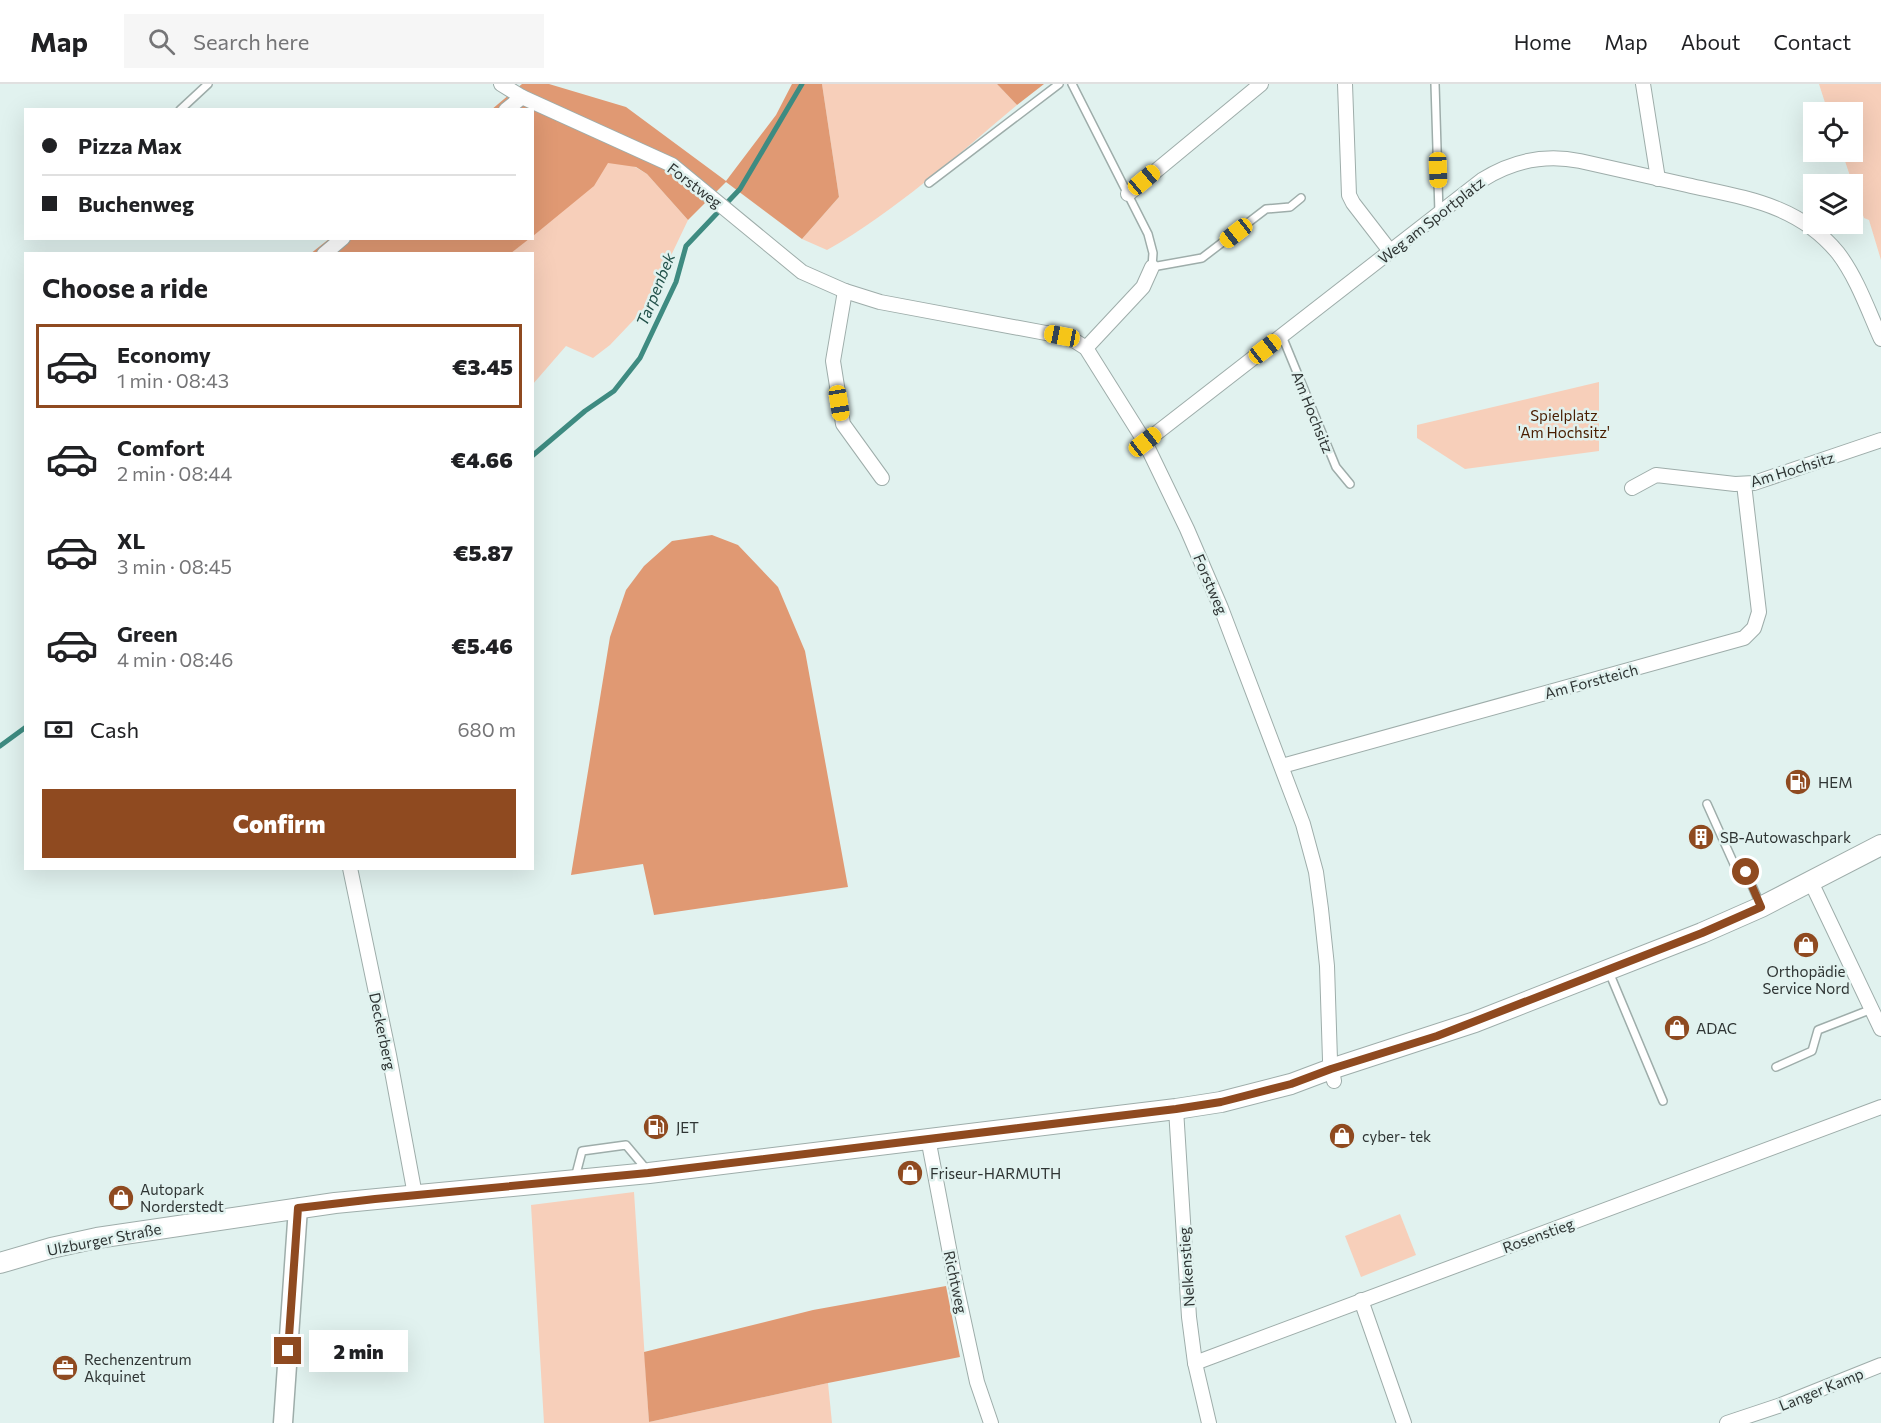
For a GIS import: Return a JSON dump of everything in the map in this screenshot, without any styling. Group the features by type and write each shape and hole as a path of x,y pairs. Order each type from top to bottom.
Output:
{"main road":[{"name":"Ulzburger Straße","path":"0,1263 97,1238 298,1208 648,1173 1221,1102 1332,1075 1608,970 1761,907 1881,845"}],"street":[{"name":"Forstweg","path":"501,84 522,96 672,165 802,272 824,283 880,302 1062,336 1075,340 1086,348 1145,442 1187,529 1221,608 1303,824 1316,872 1327,966 1332,1075"},
{"path":"1128,194 1261,84"},
{"path":"1345,84 1349,195 1390,251"},
{"path":"1643,84 1658,179"},
{"path":"508,108 522,96"},
{"name":"Weg am Sportplatz","path":"1145,442 1488,176 1508,166 1536,159 1573,160 1762,202 1779,208 1804,222 1831,246 1848,268 1881,339"},
{"path":"326,252 341,240"},
{"path":"1086,348 1143,287 1152,267"},
{"path":"845,291 833,361 843,424 882,478"},
{"name":"Am Hochsitz","path":"1632,488 1656,475 1744,484 1763,480 1881,441"},
{"name":"Am Forstteich","path":"1282,766 1744,638 1754,628 1759,612 1744,484"},
{"name":"Deckerberg","path":"350,870 415,1195"},
{"path":"1811,882 1881,1029"},
{"name":"Rosenstieg","path":"1195,1363 1881,1107"},
{"name":"Nelkenstieg","path":"1176,1109 1187,1286 1195,1363 1209,1423"},
{"name":"Richtweg","path":"928,1138 977,1382 991,1423"},
{"path":"284,1423 298,1208"},
{"path":"1361,1300 1404,1423"},
{"name":"Langer Kamp","path":"1727,1423 1781,1405 1881,1365"}],"lane":[{"path":"182,108 208,84"},
{"path":"929,183 1059,84"},
{"path":"1072,84 1151,241 1152,267 1202,258 1266,209 1290,207 1301,198"},
{"path":"1435,84 1439,213"},
{"name":"Am Hochsitz","path":"1282,336 1336,467 1350,484"},
{"path":"1707,804 1734,864 1746,872 1761,907"},
{"path":"1608,970 1663,1101"},
{"path":"1776,1066 1812,1051 1818,1030 1872,1009"},
{"path":"574,1180 582,1151 626,1145 643,1163 648,1173"}],"green space":[{"path":"822,84 997,84 1017,105 901,201 827,250 802,239 839,197"},
{"path":"1819,84 1881,84 1881,260 1869,220 1863,215 1863,174 1849,174 1845,162 1863,162 1863,102 1825,102"},
{"path":"603,148 647,174 688,220 647,306 610,345 593,358 566,346 534,383 534,252 494,252 509,240 534,240 534,219"},
{"name":"Spielplatz 'Am Hochsitz'","path":"1599,382 1599,451 1465,469 1417,438 1417,425"},
{"path":"634,1192 649,1422 828,1383 832,1423 544,1423 531,1205"},
{"path":"1400,1214 1416,1255 1361,1277 1345,1236"}],"shaded area":[{"path":"522,84 549,84 626,107 726,181 776,115 792,84 822,84 839,197 802,239 726,182 688,220 647,174 636,167 608,163 594,186 534,235 534,108 493,108"},
{"path":"997,84 1044,84 1017,105"},
{"path":"328,240 528,240 512,252 313,252"},
{"path":"712,535 738,545 778,587 805,651 848,887 654,915 643,864 571,875 610,637 626,590 644,566 672,541"},
{"path":"946,1286 960,1357 649,1422 644,1352 813,1310"}],"waterway":[{"name":"Tarpenbek","path":"534,454 585,411 614,391 640,358 676,282 686,246 740,189 802,84"},
{"name":"Tarpenbek","path":"0,746 24,728"}],"place":[{"name":"HEM","path":"1798,782"},
{"name":"SB-Autowaschpark","path":"1701,837"},
{"name":"Orthopädie Service Nord","path":"1806,945"},
{"name":"ADAC","path":"1677,1028"},
{"name":"JET","path":"656,1127"},
{"name":"cyber- tek","path":"1342,1136"},
{"name":"Friseur-HARMUTH","path":"910,1173"},
{"name":"Autopark Norderstedt","path":"121,1198"},
{"name":"Rechenzentrum Akquinet","path":"65,1368"}],"route":[{"path":"288,1351 298,1208 648,1173 1221,1102 1291,1084 1437,1036 1702,933 1761,907 1746,872"}]}
